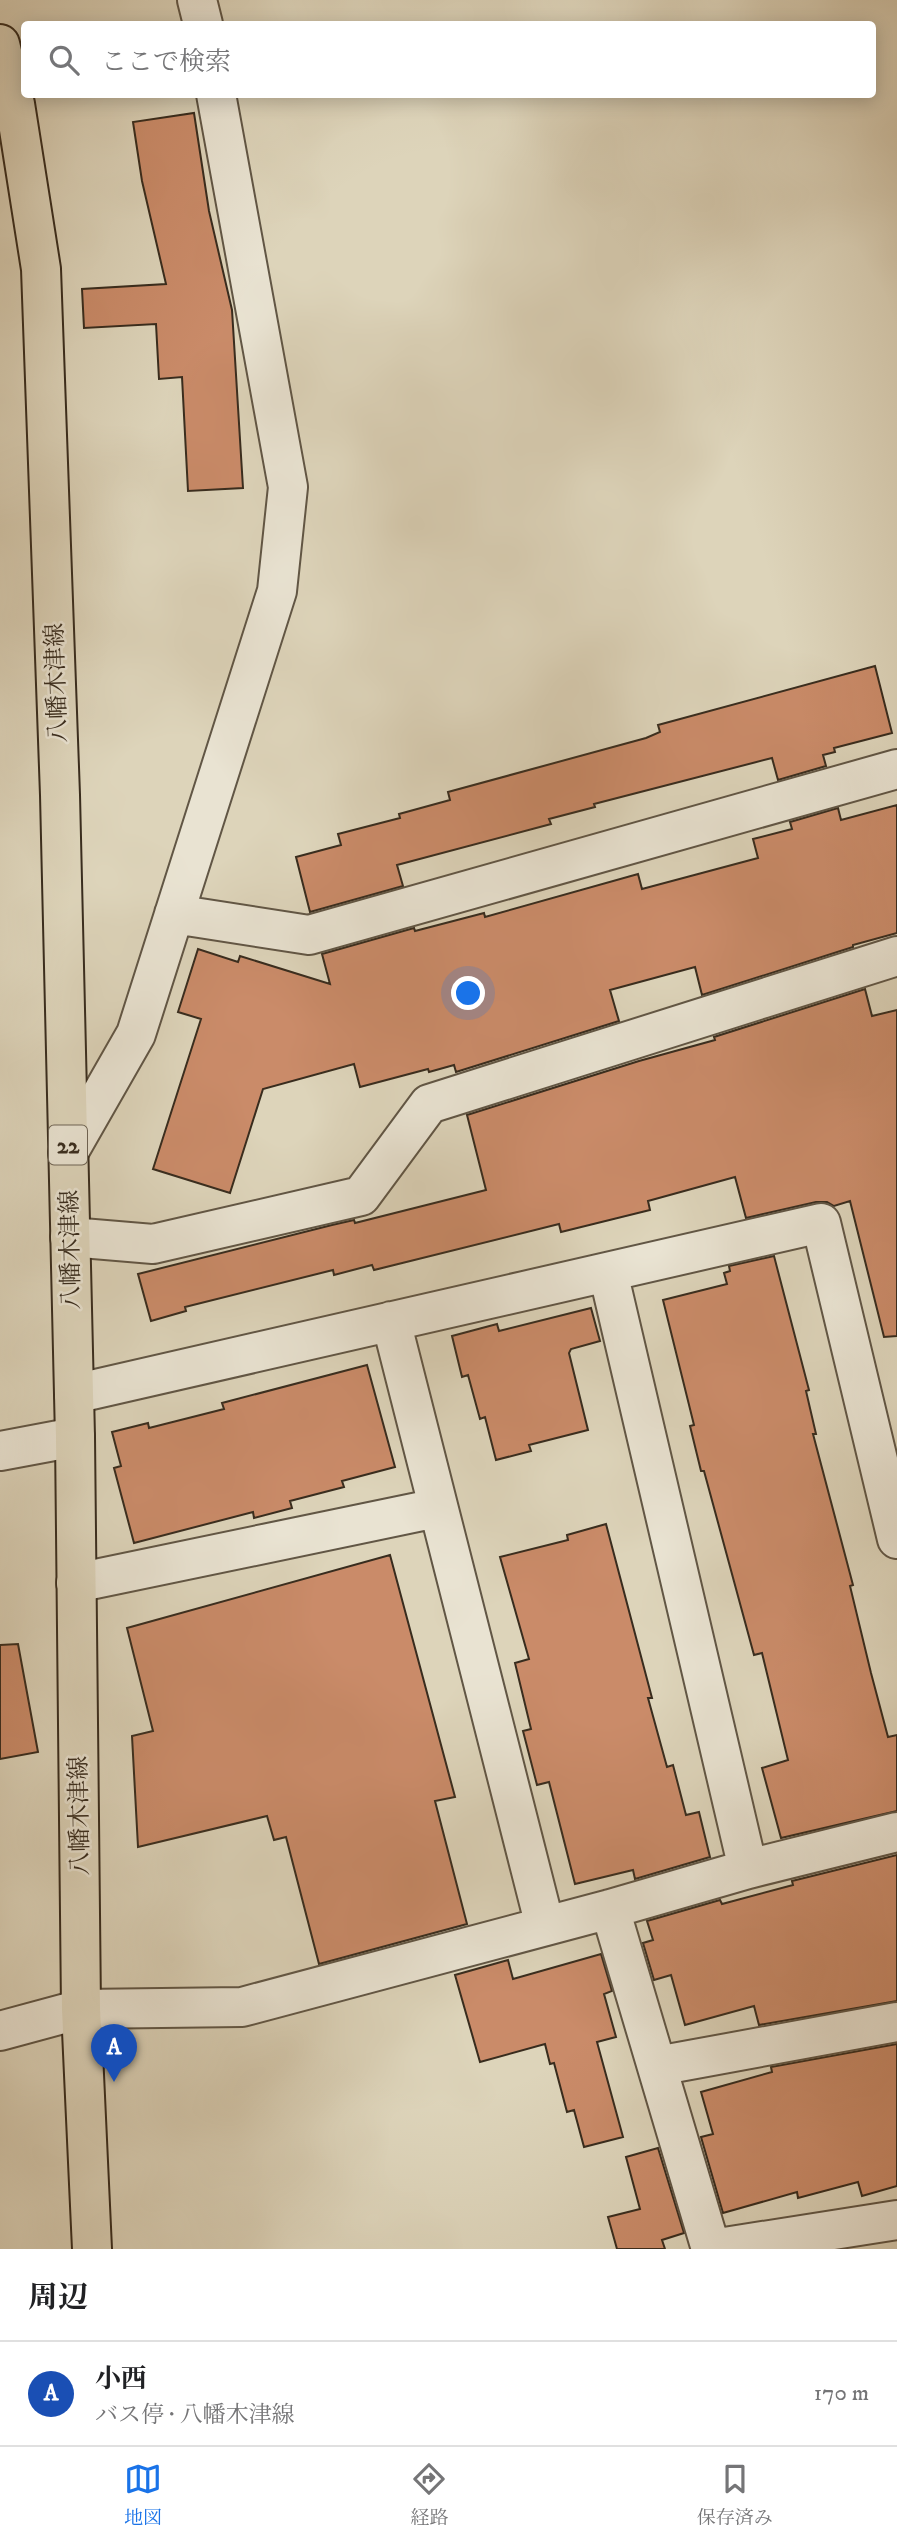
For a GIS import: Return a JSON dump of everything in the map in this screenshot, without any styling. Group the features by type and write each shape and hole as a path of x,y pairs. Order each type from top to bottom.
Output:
{"main road":[{"name":"八幡木津線","path":"0,44 15,104 41,269 60,795 75,1437 81,2009 92,2249"}],"street":[{"path":"197,0 202,21"},
{"path":"68,1153 136,1034 277,591 288,487 217,98"},
{"path":"174,914 310,934 897,769"},
{"path":"70,1237 153,1244 361,1196 429,1104 897,956"},
{"path":"74,1394 821,1223 897,1539"},
{"path":"608,1272 748,1869"},
{"path":"391,1321 545,1926"},
{"path":"0,1451 75,1437"},
{"path":"76,1583 437,1508"},
{"path":"0,2031 81,2009 242,2007 610,1909 748,1869 897,1832"},
{"path":"610,1909 711,2249 897,2220"},
{"path":"657,2066 897,2022"}],"building":[{"path":"194,113 209,211 232,310 243,488 188,491 182,377 159,379 156,324 84,328 82,289 166,284 142,181 133,122"},
{"path":"875,666 892,733 834,748 835,752 823,755 826,766 778,780 772,758 594,804 595,807 549,819 551,824 397,865 403,886 310,912 296,857 341,845 338,834 400,818 399,814 450,800 448,792 646,738 660,732 658,725"},
{"path":"897,805 897,933 702,995 695,967 610,990 619,1021 456,1072 454,1065 429,1072 428,1069 360,1087 354,1064 263,1089 230,1193 153,1169 201,1019 178,1012 198,949 238,962 240,956 330,984 322,954 414,928 415,931 484,913 485,917 638,874 642,889 758,858 753,839 792,829 790,822 838,808 841,820"},
{"path":"865,989 872,1016 897,1010 897,1336 884,1337 850,1201 834,1206 827,1202 816,1202 746,1218 735,1177 648,1201 650,1210 561,1232 559,1224 374,1270 372,1265 334,1275 333,1270 185,1307 186,1311 151,1321 138,1274 332,1225 354,1220 355,1223 486,1190 467,1115 715,1040 714,1037"},
{"path":"774,1256 809,1390 806,1391 816,1434 813,1434 853,1585 850,1586 871,1673 888,1737 897,1735 897,1811 781,1838 762,1768 788,1760 762,1653 754,1655 704,1471 701,1471 690,1426 694,1425 663,1300 727,1284 724,1273 730,1271 729,1266"},
{"path":"591,1308 600,1341 571,1349 569,1353 588,1430 529,1445 531,1451 496,1460 485,1417 480,1419 468,1375 462,1377 452,1336 497,1324 499,1331"},
{"path":"367,1365 395,1467 342,1481 344,1487 290,1501 292,1508 254,1518 253,1512 134,1543 114,1468 121,1466 112,1432 148,1423 149,1428 224,1409 222,1403"},
{"path":"606,1524 652,1698 648,1698 667,1767 673,1765 686,1815 699,1812 710,1857 635,1879 633,1870 575,1884 549,1782 537,1785 523,1731 531,1729 515,1663 529,1659 500,1557 568,1540 567,1535"},
{"path":"390,1555 455,1797 435,1801 467,1924 319,1964 286,1837 274,1840 267,1816 138,1847 132,1736 153,1731 127,1628"},
{"path":"18,1644 38,1752 0,1759 0,1645"},
{"path":"897,1855 897,2001 759,2025 754,2006 685,2025 671,1975 654,1980 643,1943 653,1940 647,1921 720,1900 722,1904 793,1885 792,1881"},
{"path":"601,1954 612,1991 604,1994 616,2037 597,2042 623,2137 584,2147 574,2110 567,2112 554,2063 550,2064 545,2044 480,2062 455,1975 508,1960 513,1979"},
{"path":"897,2044 897,2186 862,2196 858,2182 798,2198 797,2192 723,2213 701,2137 713,2134 701,2092 772,2072 771,2067"},
{"path":"658,2148 684,2233 662,2240 665,2249 617,2249 608,2217 640,2209 626,2157"}],"place":[{"name":"小西","path":"114,2082"}]}
